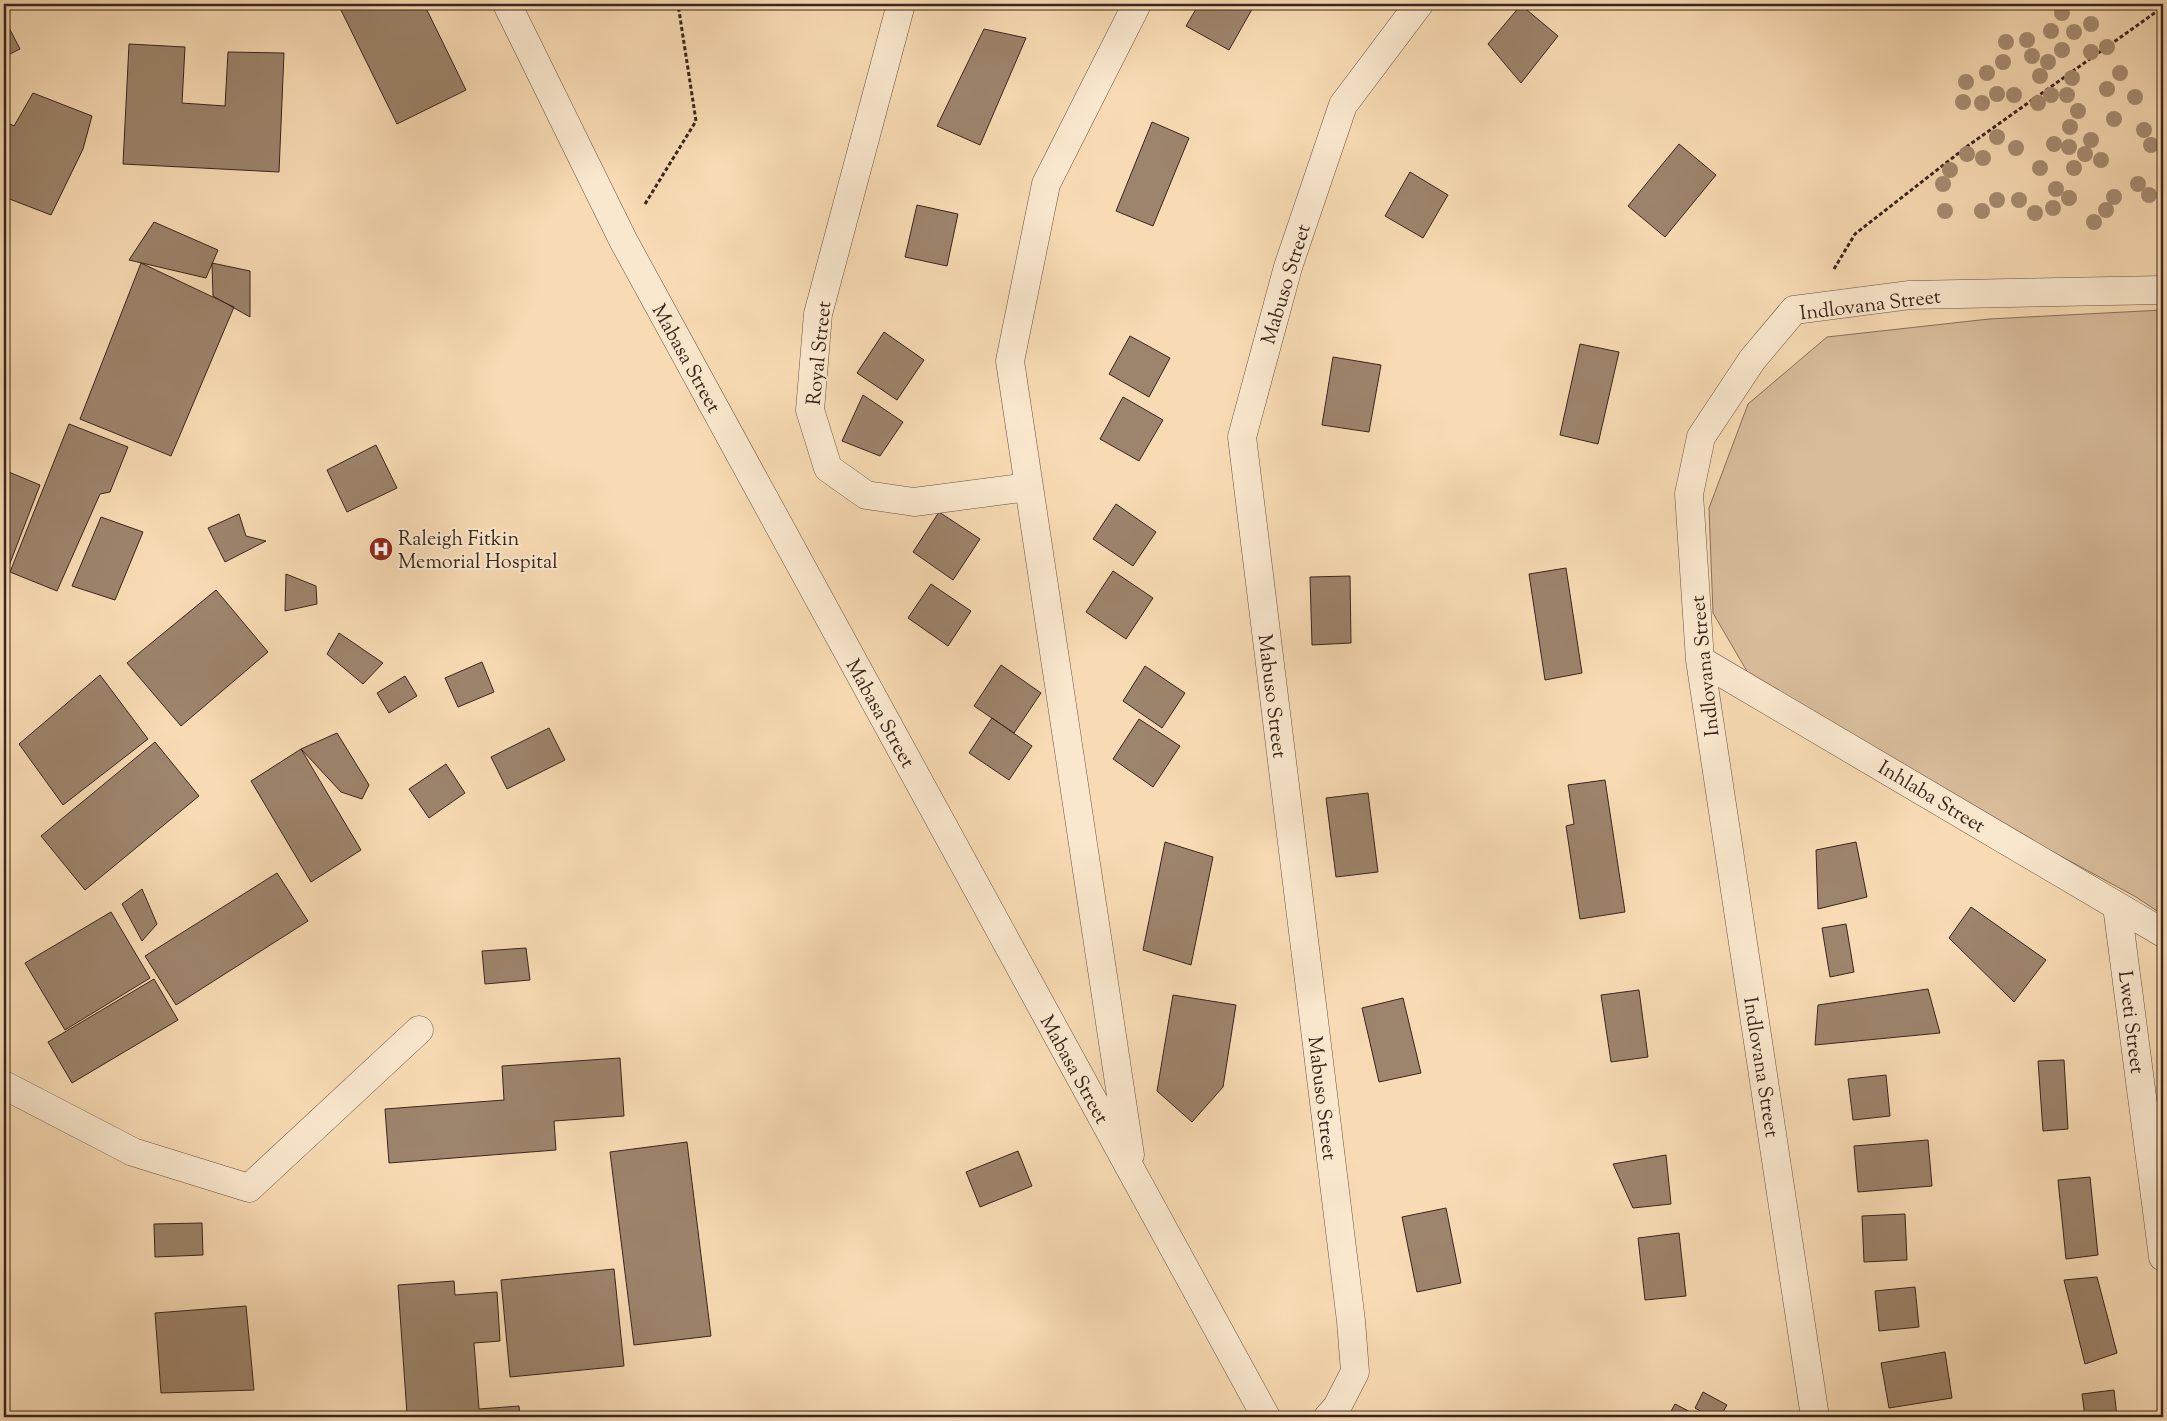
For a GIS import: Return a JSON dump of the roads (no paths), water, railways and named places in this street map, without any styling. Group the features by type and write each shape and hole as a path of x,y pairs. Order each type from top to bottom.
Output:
{"street":[{"name":"Mabasa Street","path":"507,4 623,240 1266,1417"},
{"name":"Royal Street","path":"901,4 818,314 810,410 828,468 866,496 914,502 1029,487"},
{"path":"1133,1174 1010,361 1046,184 1138,4"},
{"name":"Mabuso Street","path":"1328,1417 1337,1407 1354,1372 1350,1321 1242,437 1288,267 1343,105 1419,4"},
{"name":"Indlovana Street","path":"1815,1417 1700,660 1689,494 1701,437 1752,360 1794,310 1910,295 2163,290"},
{"name":"Inhlaba Street","path":"1700,660 2163,933"},
{"name":"Lweti Street","path":"2117,906 2163,1257"},
{"path":"4,1085 133,1152 249,1188 419,1030"}],"place":[{"name":"Raleigh Fitkin Memorial Hospital","path":"381,549"}]}
